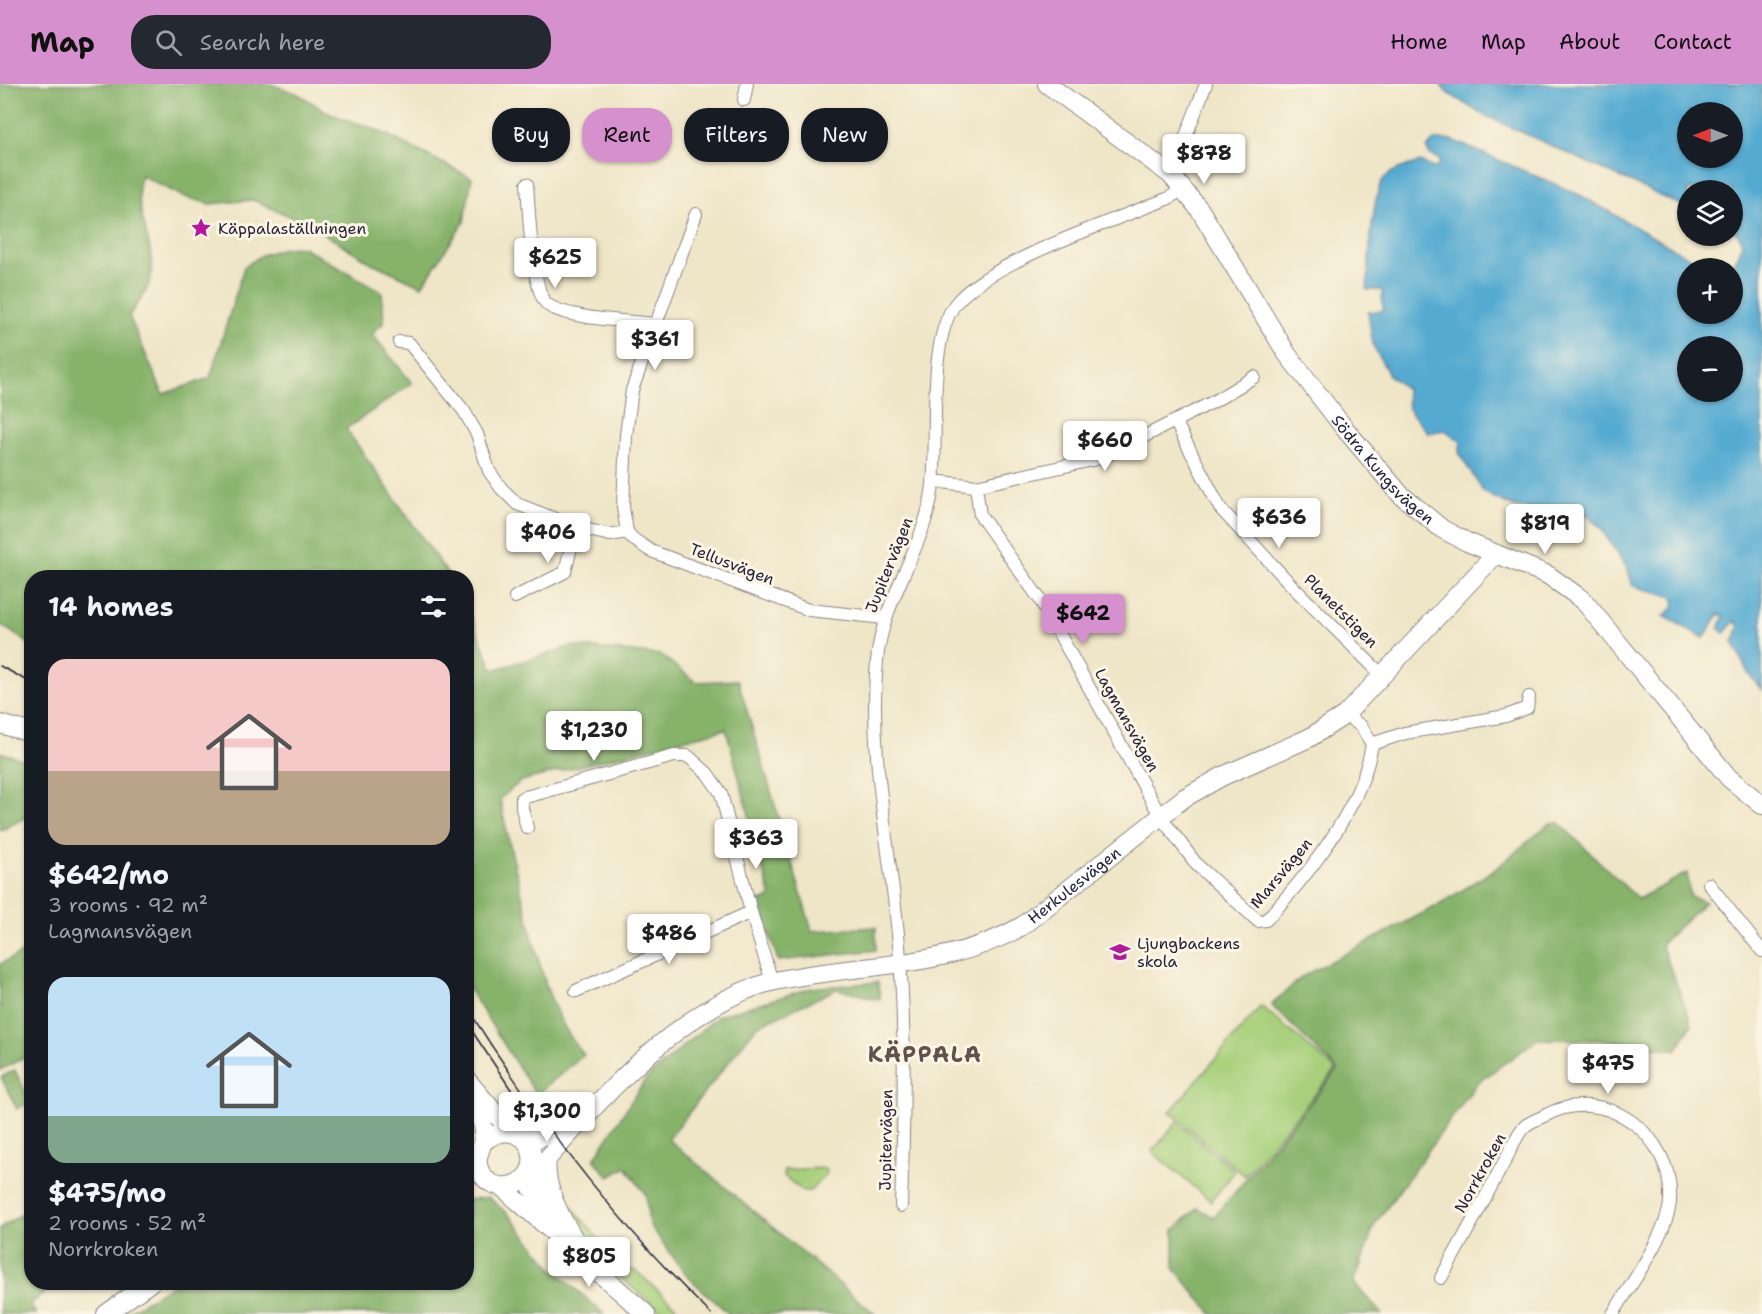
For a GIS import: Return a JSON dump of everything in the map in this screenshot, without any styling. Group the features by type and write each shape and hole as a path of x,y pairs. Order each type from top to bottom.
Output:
{"street":[{"path":"744,100 747,84"},
{"name":"Södra Kungsvägen","path":"1047,84 1178,182 1200,210 1287,354 1400,494 1442,529 1548,575 1583,600 1729,778 1762,806"},
{"path":"1178,182 1206,84"},
{"name":"Jupitervägen","path":"901,1206 903,1016 900,963 879,791 874,720 877,659 884,618 922,534 933,482 938,363 942,335 956,303 982,281 1014,262 1169,198 1178,182"},
{"path":"527,184 538,288 546,304 564,313 656,324"},
{"path":"399,342 410,343 464,411 477,434 489,471 501,488 517,504 576,527 610,535 627,532 623,507 626,435 632,390 696,214"},
{"path":"933,482 976,486 1101,458 1175,421 1254,377"},
{"name":"Planetstigen","path":"1175,421 1220,508 1294,588 1383,676"},
{"name":"Lagmansvägen","path":"976,486 980,515 1041,601 1161,817"},
{"path":"514,597 565,572 576,527"},
{"name":"Tellusvägen","path":"627,532 651,551 809,610 884,618"},
{"name":"Herkulesvägen","path":"536,1166 650,1053 682,1028 720,1004 772,982 957,955 1004,937 1202,787 1309,738 1346,714 1496,554"},
{"path":"1346,714 1361,726 1372,744 1405,733 1506,716 1527,708 1529,697"},
{"path":"0,723 24,730"},
{"name":"Marsvägen","path":"1161,817 1183,850 1214,883 1250,916 1263,922 1284,899 1347,817 1372,744"},
{"path":"527,828 522,798 674,756 688,756 707,773 721,793 751,912 772,982"},
{"path":"1709,884 1762,951"},
{"path":"576,991 751,912"},
{"path":"474,1088 530,1149 536,1166 547,1178 558,1208 583,1251 602,1275"},
{"name":"Norrkroken","path":"1441,1278 1524,1126 1555,1110 1591,1105 1624,1117 1642,1128 1656,1145 1666,1165 1670,1185 1667,1221 1613,1314"},
{"path":"474,1106 481,1119 484,1136 475,1156 480,1170 646,1314"},
{"name":"Herkulesvägen","path":"515,1134 536,1140 595,1106"},
{"path":"475,1156 496,1133 515,1134"},
{"path":"474,1184 517,1184 536,1166"},
{"path":"536,1166 531,1186 557,1236"},
{"path":"106,1314 140,1290"}],"green space":[{"path":"0,84 271,84 298,94 330,114 377,130 472,178 464,222 422,286 370,262 310,225 253,200 210,204 182,196 141,175 139,200 152,263 151,276 145,291 129,316 163,394 210,378 244,267 262,255 284,248 303,247 382,292 384,322 372,334 412,383 346,429 445,570 24,570 24,640 0,624"},
{"path":"474,623 493,670 573,646 661,655 696,682 738,680 812,931 876,927 876,950 778,961 759,901 771,898 726,729 521,781 500,799 509,841 547,987 562,1023 584,1055 536,1095 474,997"},
{"path":"0,752 24,760 24,818 0,831"},
{"path":"1558,822 1638,899 1687,873 1690,896 1705,902 1661,944 1692,1024 1676,1050 1610,1040 1538,1039 1477,1083 1375,1224 1354,1283 1382,1314 1212,1314 1174,1268 1174,1230 1197,1208 1214,1217 1338,1070 1271,1005 1303,976 1444,902 1498,867 1550,823"},
{"path":"24,952 24,1058 0,1070 0,964"},
{"path":"878,982 880,1000 837,989 757,1026 668,1139 875,1314 729,1314 687,1276 649,1224 646,1195 626,1167 609,1177 594,1159 645,1080 718,1016 811,988"},
{"path":"1261,1006 1336,1070 1245,1176 1170,1112"},
{"path":"15,1070 24,1089 24,1105 17,1109 1,1077"},
{"path":"1177,1122 1235,1171 1211,1201 1152,1152"},
{"path":"825,1168 826,1174 810,1191 803,1191 784,1176 784,1170"},
{"path":"558,1191 624,1268 636,1271 684,1314 665,1314 616,1274 589,1246 567,1212"},
{"path":"488,1197 508,1214 553,1269 604,1314 125,1314 164,1290 474,1290 474,1199"},
{"path":"24,1213 24,1290 49,1290 30,1304 36,1314 0,1314 0,1228"}],"water":[{"path":"1440,84 1762,84 1762,690 1748,673 1733,642 1739,627 1735,621 1724,633 1719,629 1724,616 1719,614 1704,638 1664,616 1675,606 1673,597 1633,586 1627,568 1601,528 1588,515 1514,507 1484,493 1459,453 1461,442 1445,430 1428,433 1408,409 1406,389 1389,375 1373,345 1368,312 1383,311 1382,290 1367,290 1371,233 1376,201 1383,180 1395,171 1421,162 1436,169 1440,160 1429,154 1427,148 1435,140 1452,140 1580,195 1690,258 1677,258 1677,324 1743,324 1743,258 1736,258 1743,246 1743,180 1677,180 1677,203 1480,113 1446,92"}],"tram line":[{"path":"0,666 24,679"},
{"path":"474,1018 520,1088 579,1168 642,1243 711,1314"},
{"path":"474,1034 516,1097"}],"place":[{"name":"Käppalaställningen","path":"201,228"},
{"name":"Ljungbackens skola","path":"1120,952"}],"district":[{"name":"KÄPPALA","path":"925,1054"}]}
